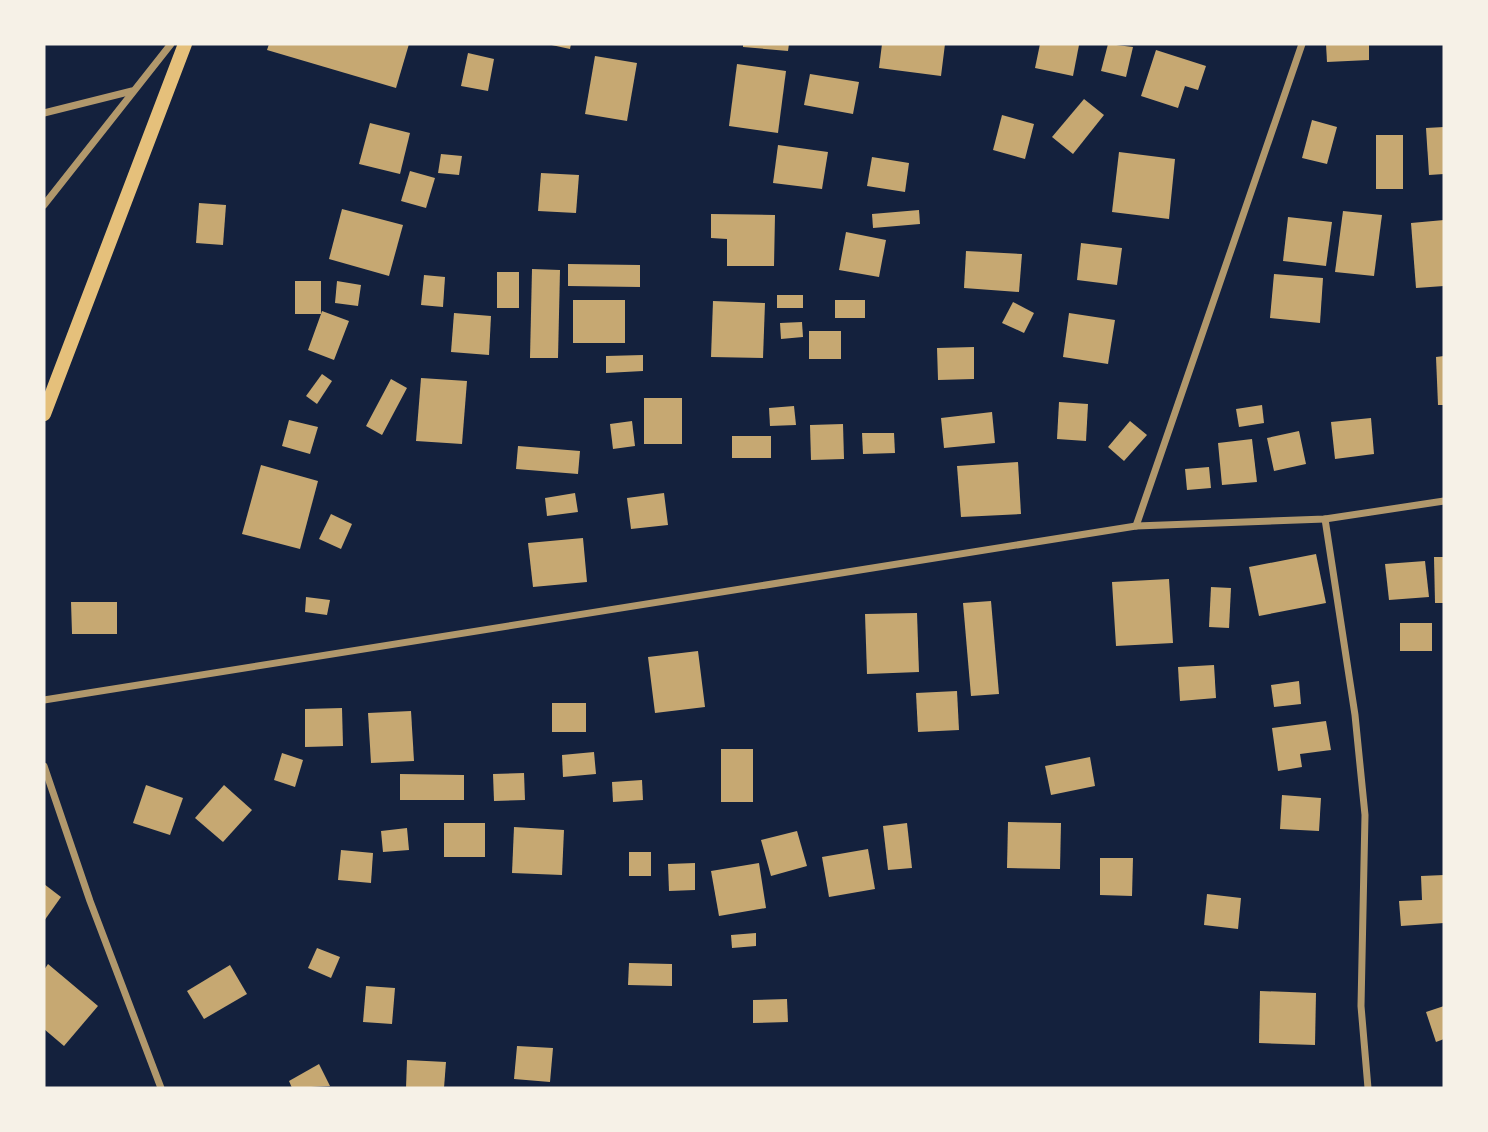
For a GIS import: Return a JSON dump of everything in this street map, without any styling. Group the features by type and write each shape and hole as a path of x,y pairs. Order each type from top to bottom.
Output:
{"main road":[{"path":"44,414 186,44"}],"street":[{"path":"44,205 171,44"},
{"path":"1136,526 1302,44"},
{"path":"44,113 133,91"},
{"path":"44,700 1136,526 1325,519 1444,501"},
{"path":"1325,519 1355,715 1364,815 1362,1006 1368,1088"},
{"path":"44,766 90,901 161,1088"}],"building":[{"path":"269,44 409,44 396,88 267,50"},
{"path":"547,44 571,44 570,49"},
{"path":"743,44 789,44 788,51 743,47"},
{"path":"882,44 945,44 941,76 879,68"},
{"path":"1040,44 1079,45 1073,76 1035,68"},
{"path":"1108,44 1133,47 1126,77 1101,71"},
{"path":"1326,44 1369,44 1369,60 1327,62"},
{"path":"1156,50 1206,66 1198,90 1185,86 1178,108 1141,96"},
{"path":"468,53 494,59 488,91 461,86"},
{"path":"595,56 637,63 627,121 585,114"},
{"path":"737,64 786,71 778,133 729,126"},
{"path":"810,74 859,82 853,114 804,105"},
{"path":"1084,99 1104,115 1073,154 1052,137"},
{"path":"1002,115 1034,124 1025,159 993,150"},
{"path":"1312,120 1337,127 1327,164 1302,158"},
{"path":"370,123 410,133 400,174 359,164"},
{"path":"1444,127 1444,174 1429,175 1426,128"},
{"path":"1376,135 1403,135 1403,189 1376,189"},
{"path":"778,145 828,152 822,189 773,183"},
{"path":"1119,152 1175,159 1169,219 1112,212"},
{"path":"441,154 462,156 459,175 438,173"},
{"path":"872,157 909,163 905,192 867,186"},
{"path":"410,171 435,178 426,208 401,201"},
{"path":"541,173 579,175 576,213 538,211"},
{"path":"199,203 226,205 223,245 196,243"},
{"path":"342,209 403,225 389,276 329,259"},
{"path":"919,210 920,224 873,228 872,214"},
{"path":"1343,211 1382,215 1374,276 1335,272"},
{"path":"711,214 775,215 774,266 727,266 727,239 711,238"},
{"path":"1288,217 1332,222 1326,266 1283,261"},
{"path":"1444,220 1444,286 1416,288 1411,223"},
{"path":"846,232 886,240 879,277 839,270"},
{"path":"1081,243 1122,248 1117,285 1077,280"},
{"path":"966,251 1022,254 1019,292 964,288"},
{"path":"568,264 640,265 640,287 568,286"},
{"path":"532,269 560,270 558,358 530,358"},
{"path":"497,272 519,272 519,308 497,308"},
{"path":"1274,274 1323,278 1320,323 1270,318"},
{"path":"424,275 445,277 443,307 421,305"},
{"path":"295,281 321,281 321,314 295,314"},
{"path":"337,281 361,285 358,306 335,303"},
{"path":"777,295 803,295 803,308 777,308"},
{"path":"573,300 625,300 625,343 573,343"},
{"path":"835,300 865,300 865,318 835,318"},
{"path":"713,301 765,303 763,358 711,357"},
{"path":"1013,302 1034,313 1024,333 1002,323"},
{"path":"322,311 349,321 334,360 308,350"},
{"path":"454,313 491,316 489,355 451,352"},
{"path":"1069,313 1115,320 1108,364 1063,357"},
{"path":"802,322 803,337 781,339 780,323"},
{"path":"809,331 841,331 841,359 809,359"},
{"path":"974,347 974,379 938,380 937,348"},
{"path":"643,355 643,371 606,373 606,356"},
{"path":"1444,356 1444,405 1438,405 1436,357"},
{"path":"322,374 332,381 317,404 306,396"},
{"path":"421,378 467,381 462,444 416,441"},
{"path":"391,379 407,388 382,435 366,426"},
{"path":"644,398 682,398 682,444 644,444"},
{"path":"1059,402 1088,404 1086,441 1057,439"},
{"path":"1262,405 1264,423 1239,427 1236,409"},
{"path":"794,406 796,425 770,426 769,408"},
{"path":"992,412 995,443 944,448 941,418"},
{"path":"1371,418 1374,454 1335,459 1331,422"},
{"path":"289,420 318,427 310,454 282,446"},
{"path":"632,421 635,446 613,449 610,424"},
{"path":"1130,421 1147,435 1124,461 1108,447"},
{"path":"843,424 844,459 811,460 810,425"},
{"path":"1299,431 1306,464 1274,471 1267,438"},
{"path":"862,433 894,433 895,453 863,454"},
{"path":"732,436 771,436 771,458 732,458"},
{"path":"1252,439 1257,482 1222,485 1218,443"},
{"path":"518,446 580,451 578,474 516,469"},
{"path":"1018,462 1021,514 961,517 957,466"},
{"path":"261,465 318,481 300,549 242,534"},
{"path":"1209,467 1211,488 1187,490 1185,469"},
{"path":"575,493 578,512 547,516 545,498"},
{"path":"664,493 668,525 631,529 627,498"},
{"path":"331,514 352,524 341,549 319,539"},
{"path":"583,538 587,582 533,587 528,543"},
{"path":"1316,554 1326,603 1259,616 1249,567"},
{"path":"1434,557 1444,557 1444,603 1435,603"},
{"path":"1425,561 1429,597 1389,600 1385,564"},
{"path":"1169,579 1173,643 1116,646 1112,582"},
{"path":"1211,587 1231,588 1229,628 1209,627"},
{"path":"306,597 330,600 327,615 305,612"},
{"path":"991,601 999,694 971,696 963,603"},
{"path":"71,602 117,602 117,634 72,634"},
{"path":"917,613 919,672 867,674 865,614"},
{"path":"1400,623 1432,623 1432,651 1400,651"},
{"path":"698,651 705,707 655,713 648,657"},
{"path":"1214,665 1216,698 1180,701 1178,667"},
{"path":"1299,681 1301,704 1274,707 1271,685"},
{"path":"957,691 959,730 918,732 916,693"},
{"path":"552,703 586,703 586,732 552,732"},
{"path":"342,708 343,746 305,747 305,709"},
{"path":"411,711 414,761 371,763 368,713"},
{"path":"1326,721 1331,750 1300,754 1302,767 1278,771 1272,728"},
{"path":"721,749 753,749 753,802 721,802"},
{"path":"594,752 596,774 563,777 562,755"},
{"path":"282,753 303,760 295,787 274,780"},
{"path":"1090,757 1095,786 1051,795 1045,766"},
{"path":"524,773 525,800 494,801 493,774"},
{"path":"400,774 464,775 464,800 400,800"},
{"path":"642,780 643,800 613,802 612,782"},
{"path":"146,785 183,798 170,835 133,823"},
{"path":"224,785 252,810 223,842 195,818"},
{"path":"1282,795 1321,798 1319,831 1280,829"},
{"path":"1008,822 1061,823 1060,869 1007,868"},
{"path":"444,823 485,823 485,857 444,857"},
{"path":"907,823 912,868 888,870 883,826"},
{"path":"514,827 564,830 562,875 512,873"},
{"path":"407,828 409,850 383,852 381,831"},
{"path":"797,831 807,866 771,876 761,840"},
{"path":"868,849 875,889 829,897 822,857"},
{"path":"341,850 373,853 371,883 338,880"},
{"path":"629,852 651,852 651,876 629,876"},
{"path":"1100,858 1133,858 1132,896 1100,895"},
{"path":"695,863 695,890 669,891 668,864"},
{"path":"759,863 766,908 719,916 711,871"},
{"path":"1444,875 1444,923 1401,926 1399,901 1422,900 1421,876"},
{"path":"44,884 61,897 44,921"},
{"path":"1207,894 1241,898 1238,929 1204,925"},
{"path":"756,933 756,946 732,948 731,935"},
{"path":"317,948 340,957 331,978 308,968"},
{"path":"629,963 672,964 672,986 628,985"},
{"path":"48,964 98,1006 64,1046 44,1029 44,970"},
{"path":"230,965 247,994 204,1019 187,991"},
{"path":"366,986 395,988 392,1024 363,1022"},
{"path":"1260,991 1316,993 1315,1045 1259,1043"},
{"path":"787,999 788,1022 753,1023 753,1000"},
{"path":"1444,1006 1444,1039 1436,1042 1426,1012"},
{"path":"517,1046 553,1048 550,1082 514,1079"},
{"path":"407,1060 446,1062 444,1088 406,1088"},
{"path":"319,1064 330,1086 292,1088 289,1081"}]}
